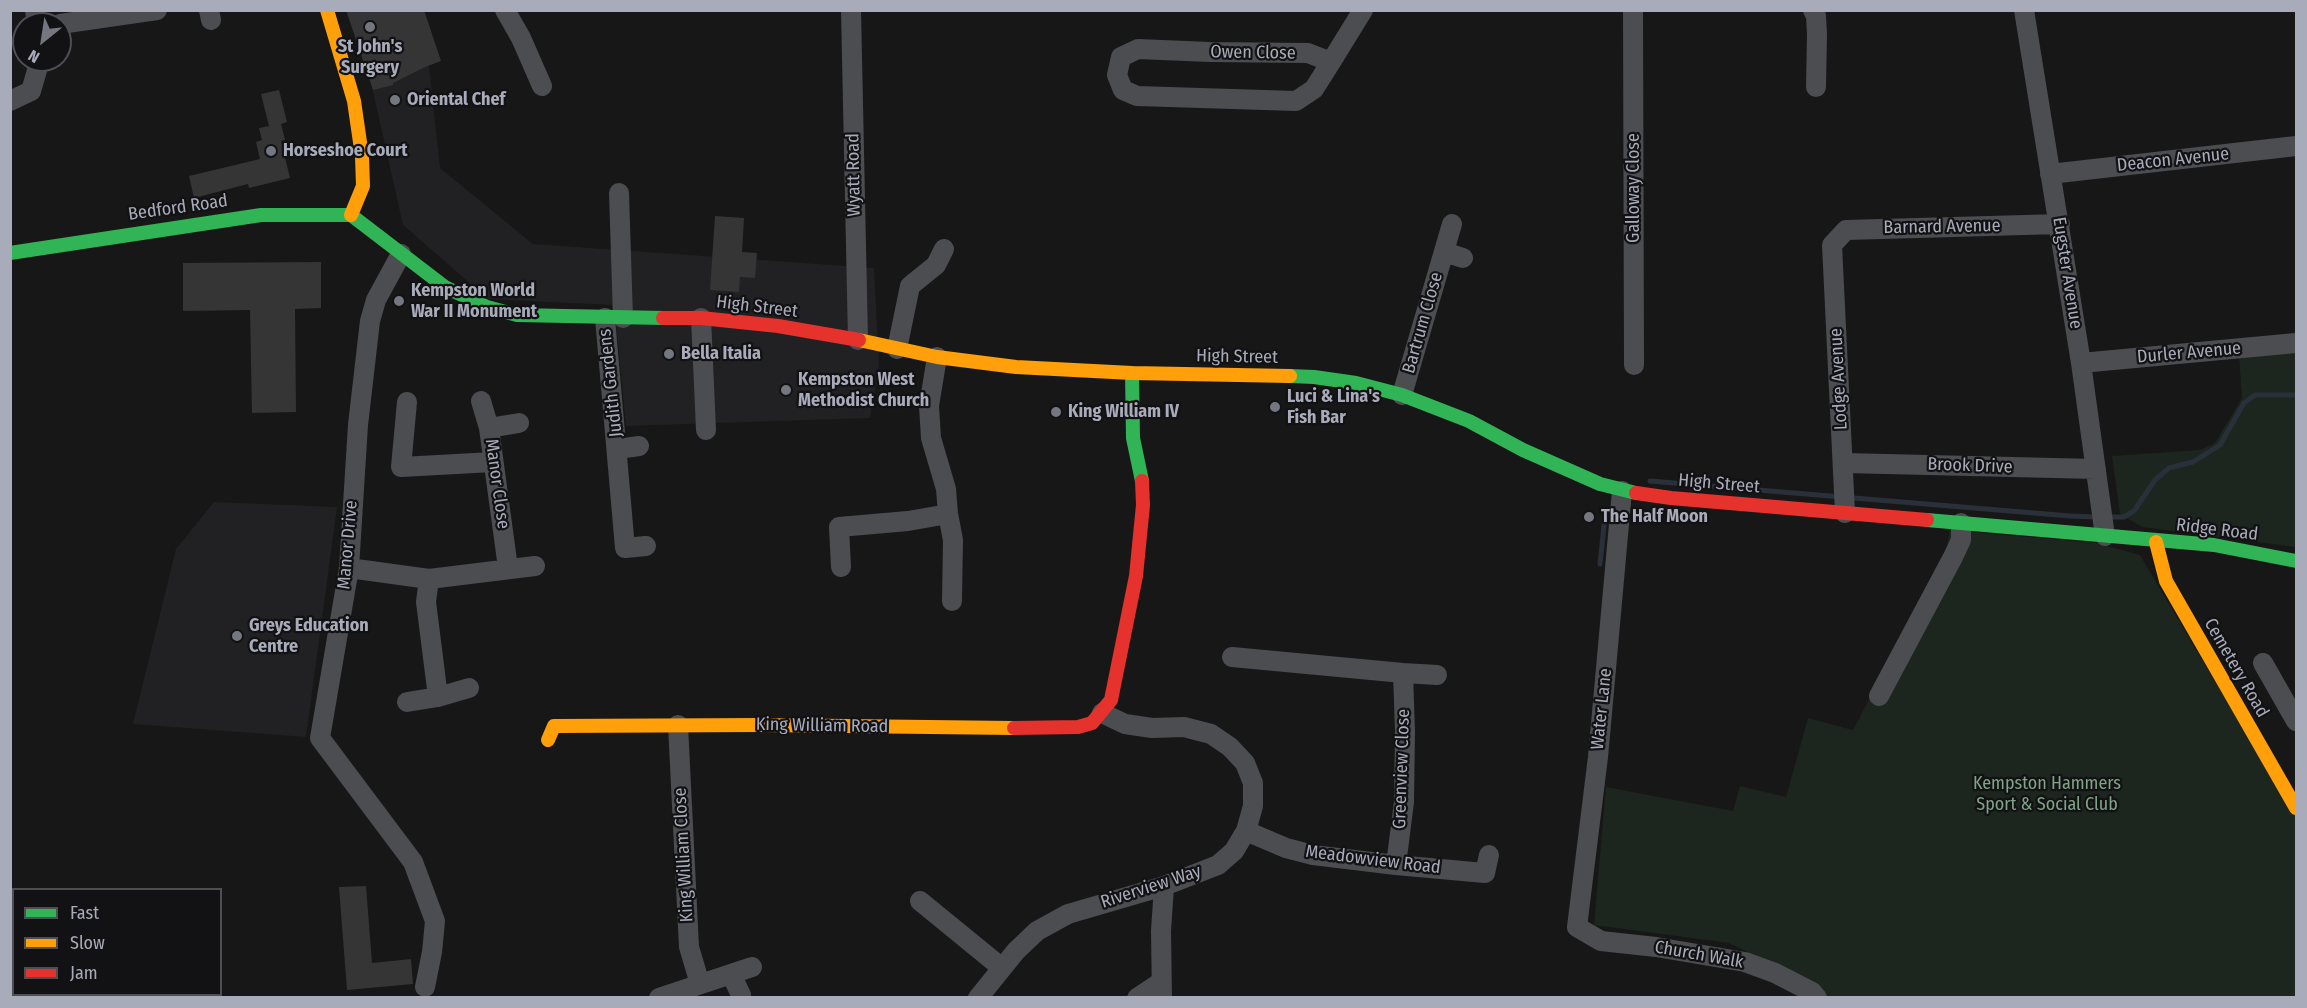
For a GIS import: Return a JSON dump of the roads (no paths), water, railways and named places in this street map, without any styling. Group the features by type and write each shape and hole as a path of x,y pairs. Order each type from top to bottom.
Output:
{"main road":[{"path":"327,10 354,101 362,156 363,186 351,215"},
{"name":"Bedford Road","path":"10,253 261,215 351,215"},
{"name":"High Street","path":"351,215 445,287 487,307 518,315 700,318 777,326 937,357 1017,367 1132,373 1314,377 1356,383 1402,395 1469,421 1523,450 1600,484 1622,491 1671,498 1845,502 1961,523 2103,523 2132,538"},
{"path":"1102,713 1111,700 1122,651 1136,576 1143,505 1141,471 1133,438 1132,373"},
{"name":"Ridge Road","path":"2132,538 2156,542 2214,545 2296,561"},
{"name":"Cemetery Road","path":"2156,542 2166,581 2296,808"},
{"name":"King William Road","path":"548,741 554,726 1078,727 1092,723 1102,713"}],"street":[{"path":"72,22 157,10"},
{"path":"505,10 521,38 542,86"},
{"name":"Wyatt Road","path":"851,10 858,340"},
{"name":"Owen Close","path":"1331,62 1308,53 1210,52 1138,48 1121,57 1117,75 1123,90 1137,96 1296,101 1314,89 1331,62 1363,10"},
{"name":"Galloway Close","path":"1634,10 1634,365"},
{"path":"1813,10 1818,34 1816,87"},
{"name":"Eugster Avenue","path":"2024,10 2060,224 2103,523"},
{"path":"10,101 31,91 37,72"},
{"name":"Deacon Avenue","path":"2050,174 2296,146"},
{"name":"Judith Gardens","path":"619,193 620,241 614,318 618,448 625,548 646,546"},
{"name":"Bartrum Close","path":"1402,395 1452,224"},
{"name":"Barnard Avenue","path":"1832,245 1846,230 2060,224"},
{"name":"Lodge Avenue","path":"1832,245 1845,502"},
{"name":"Bartrum Close","path":"1444,252 1463,258"},
{"name":"Manor Drive","path":"401,254 376,300 370,321 358,425 349,567 320,738 413,862 435,921 425,987"},
{"path":"897,349 910,286 944,262"},
{"path":"700,318 706,430"},
{"name":"Durler Avenue","path":"2081,363 2296,342"},
{"path":"937,357 929,406 931,438 946,489 953,540 952,601"},
{"name":"Manor Close","path":"481,401 489,428 508,568"},
{"path":"406,402 401,467 493,462"},
{"path":"489,428 519,423"},
{"name":"Judith Gardens","path":"618,448 639,446"},
{"name":"Brook Drive","path":"1844,463 2096,469"},
{"name":"Water Lane","path":"1577,927 1598,757 1622,491"},
{"path":"841,567 840,527 948,514"},
{"path":"1879,696 1953,557 1961,540 1961,523"},
{"path":"349,567 429,579 534,566"},
{"path":"429,579 426,602 438,697"},
{"path":"1232,657 1437,675"},
{"path":"2263,663 2296,721"},
{"name":"Greenview Close","path":"1396,865 1404,802 1406,731 1403,673"},
{"path":"407,702 438,697 469,688"},
{"name":"Riverview Way","path":"978,998 1036,931 1068,914 1164,886 1218,865 1234,851 1246,831 1253,806 1253,783 1245,763 1230,747 1211,734 1184,727 1152,728 1125,724 1102,713"},
{"name":"King William Close","path":"678,725 689,946 700,984"},
{"name":"Meadowview Road","path":"1246,831 1286,848 1313,855 1396,865 1485,873 1489,855"},
{"path":"1137,998 1161,990 1164,886"},
{"path":"920,901 1002,968"},
{"name":"Church Walk","path":"1577,927 1601,941 1656,947 1745,962 1775,973 1812,992 1817,998"},
{"path":"659,998 753,967"},
{"path":"731,974 741,995"}],"waterway":[{"path":"2108,517 2124,517 2134,511 2155,480 2169,468 2193,462 2220,445 2244,403 2255,395 2296,395"},
{"path":"1650,481 2098,517"},
{"path":"1600,564 1605,516"}],"place":[{"name":"St John's Surgery","path":"370,27"},
{"name":"Oriental Chef","path":"395,100"},
{"name":"Horseshoe Court","path":"271,151"},
{"name":"Kempston World War II Monument","path":"399,301"},
{"name":"Bella Italia","path":"669,354"},
{"name":"Kempston West Methodist Church","path":"786,390"},
{"name":"Luci & Lina's Fish Bar","path":"1275,407"},
{"name":"King William IV","path":"1056,412"},
{"name":"The Half Moon","path":"1589,517"},
{"name":"Greys Education Centre","path":"237,636"}],"park label":[{"name":"Kempston Hammers Sport & Social Club","path":"2047,794"}]}
